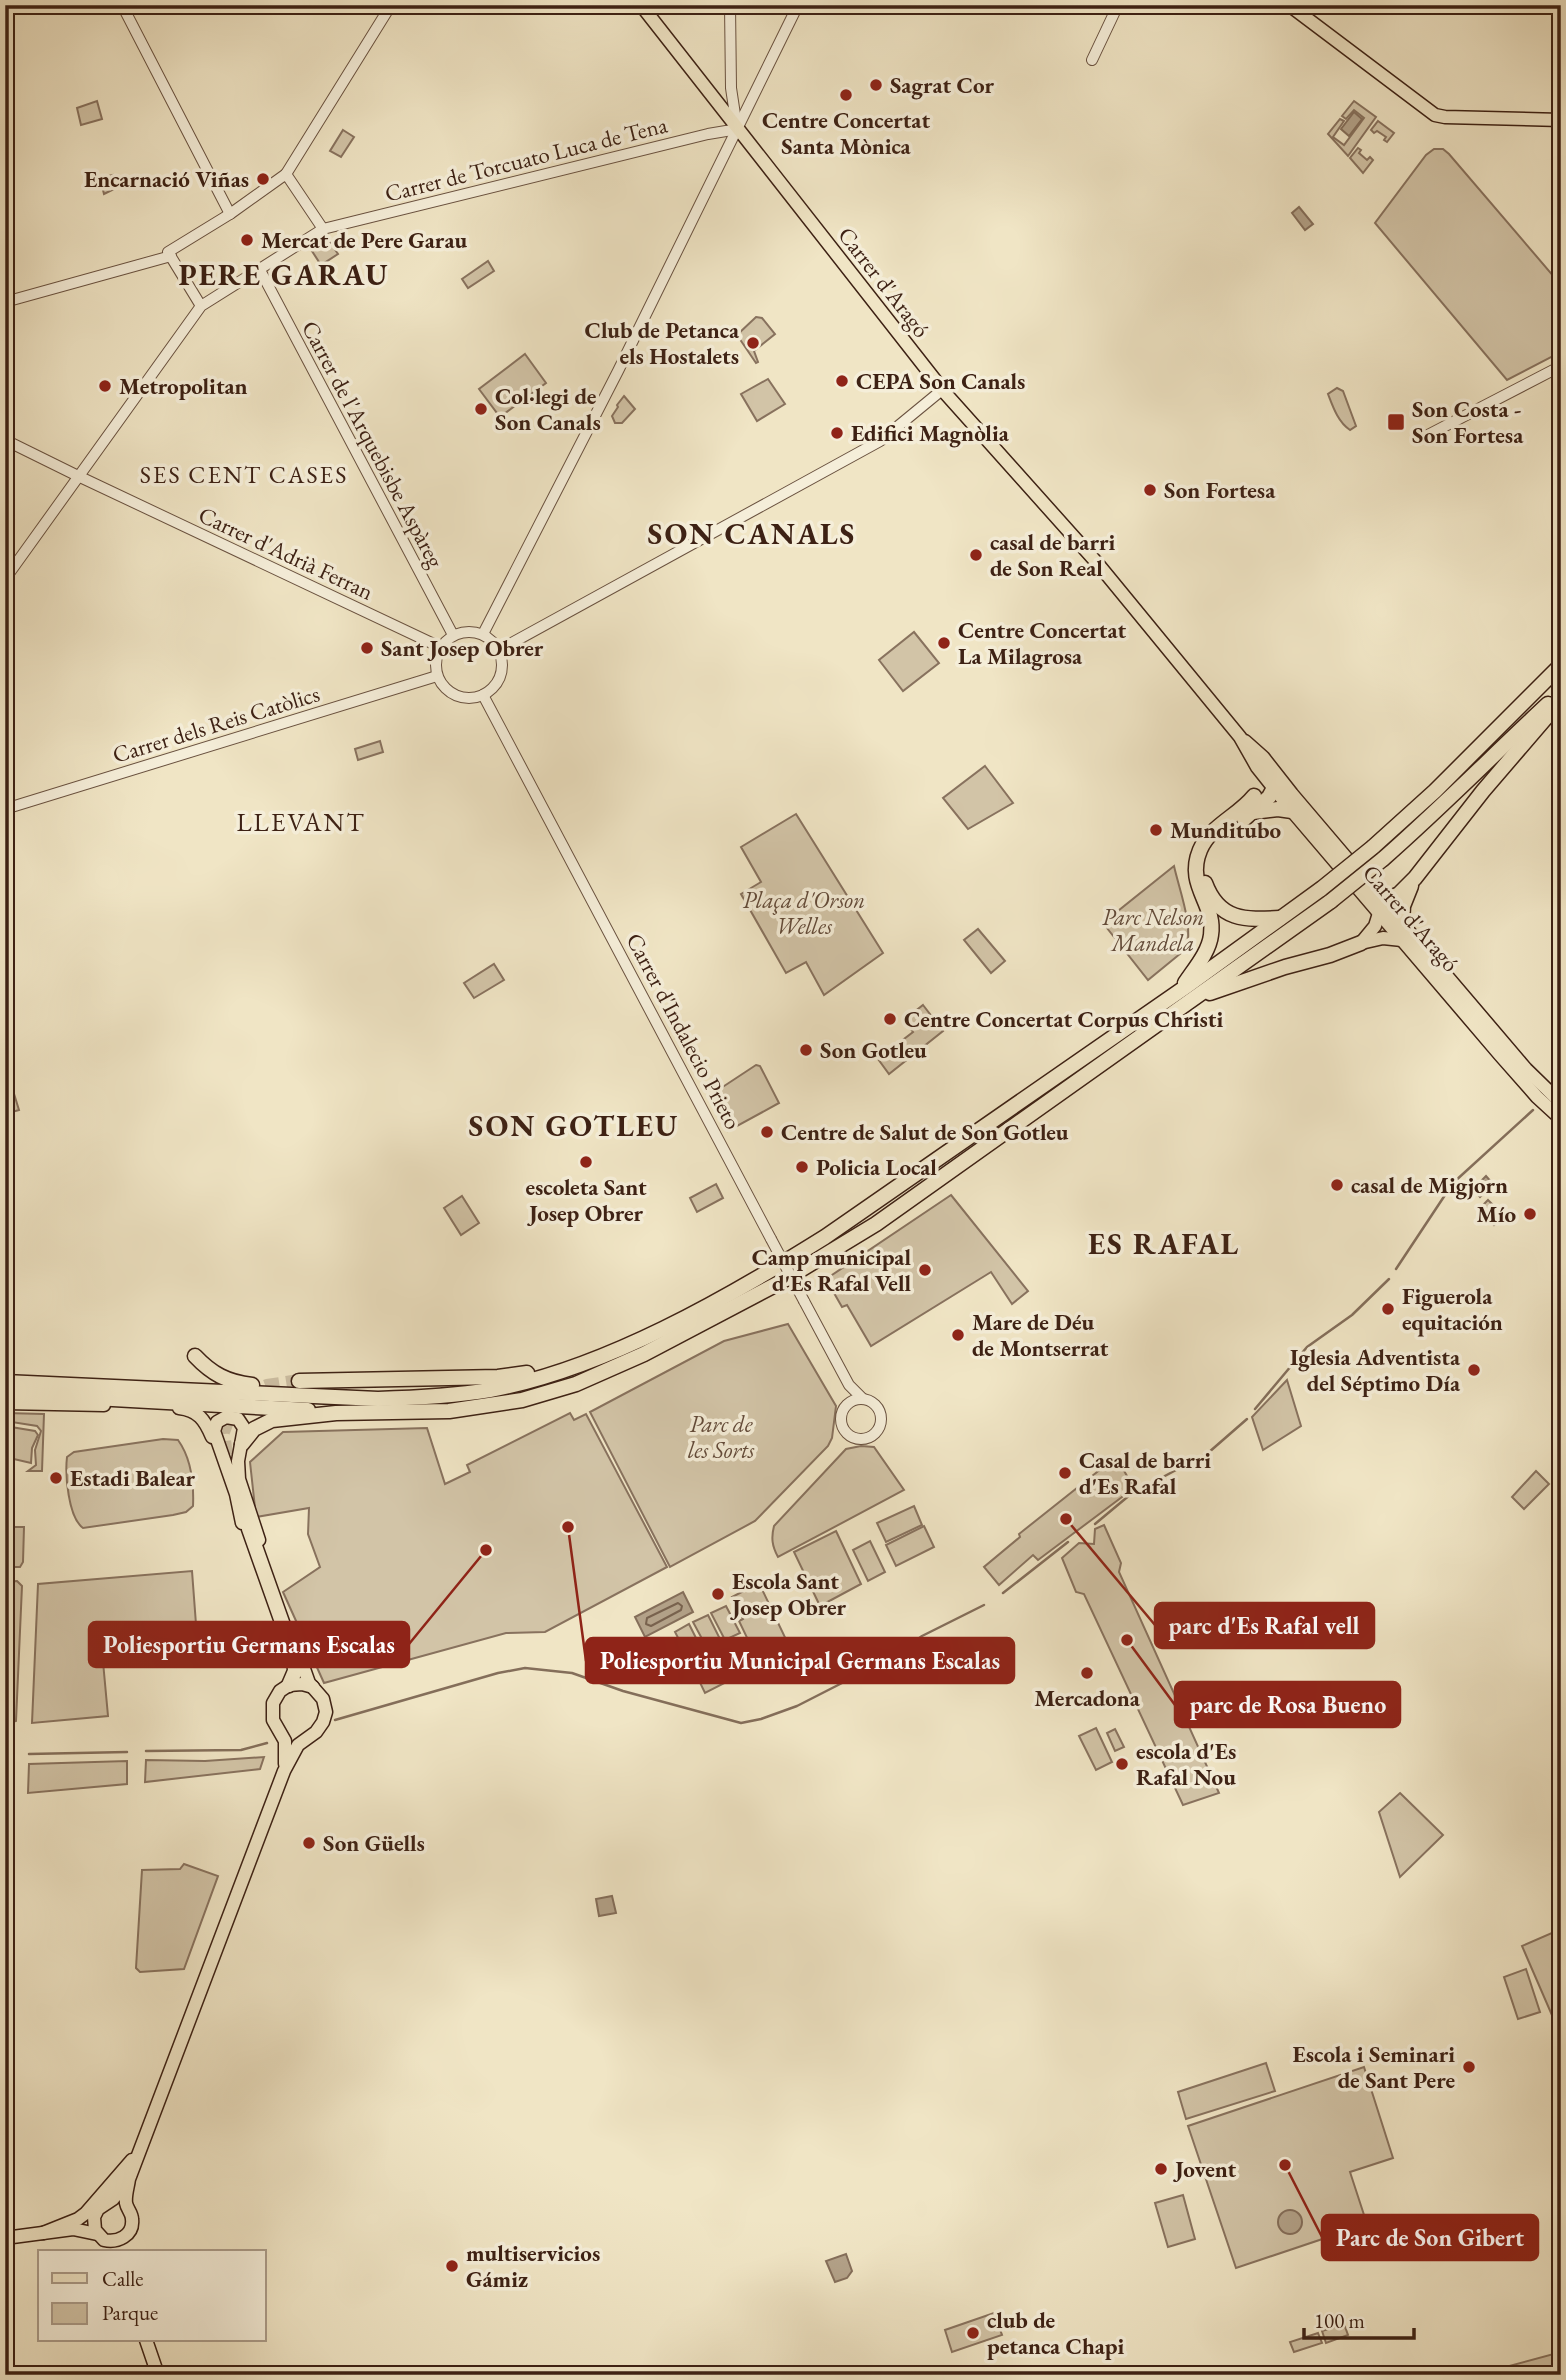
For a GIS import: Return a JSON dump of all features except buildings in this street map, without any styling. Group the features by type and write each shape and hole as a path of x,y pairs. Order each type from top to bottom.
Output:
{"highway":[{"path":"5,1382 378,1399 460,1394 516,1384 587,1362 641,1338 724,1296 825,1237 1181,990 1321,889 1435,791 1558,668"},
{"path":"5,1393 336,1413 449,1411 504,1404 559,1390 628,1362 769,1289 907,1203 1331,901 1383,859 1459,790 1526,722 1561,691"},
{"path":"1381,907 1415,878 1482,791 1561,700"},
{"path":"1181,990 1206,950 1211,936 1211,919 1196,879 1199,852 1210,835 1264,791 1271,794 1214,844 1206,859 1205,883 1212,898 1230,914 1245,919 1281,918"},
{"path":"1253,812 1273,809 1292,811"},
{"path":"1402,922 1402,906 1415,878"},
{"path":"1198,996 1285,967 1330,956 1361,943"},
{"path":"195,1356 216,1376 230,1381 308,1395"},
{"path":"299,1381 498,1377 587,1362"},
{"path":"86,1378 270,1388"},
{"path":"183,1408 277,1409"},
{"path":"242,1444 251,1432 266,1422 336,1413"},
{"path":"245,1526 294,1656 295,1671 285,1688"}],"main road":[{"name":"Carrer d'Aragó","path":"641,5 942,390 1098,564 1269,774 1289,790 1381,907 1402,940 1516,1074 1561,1119"},
{"path":"1289,5 1435,115 1561,120"},
{"path":"1269,774 1264,791 1289,790"},
{"name":"Carrer d'Aragó","path":"1264,791 1292,811 1369,902 1402,922 1527,1069 1561,1103"},
{"path":"1361,943 1375,926 1381,907"},
{"path":"1361,943 1383,938 1402,940"},
{"path":"5,1403 183,1408 198,1413 206,1424 245,1526"},
{"path":"121,2250 132,2224 126,2197 129,2179 284,1771 298,1745 319,1729 325,1717 323,1699 303,1669 242,1491 238,1468 245,1432 240,1421 230,1417 220,1419 214,1431 245,1526"},
{"path":"284,1771 286,1746 273,1720 272,1709 276,1697 285,1688 302,1684 313,1687"},
{"path":"280,1730 291,1737 309,1736"},
{"path":"43,2233 86,2213 141,2148"},
{"path":"108,2203 129,2179"},
{"path":"112,2250 93,2226 93,2217 98,2208 108,2203 117,2202 128,2210"},
{"path":"5,2238 73,2229 93,2217"},
{"path":"73,2229 115,2241 125,2237"},
{"path":"147,2342 158,2375"}],"street":[{"path":"122,5 230,214"},
{"path":"5,579 201,306 168,252 230,214 286,174 391,5"},
{"path":"730,5 732,92 737,129"},
{"path":"483,634 612,383 798,5"},
{"path":"1092,60 1118,5"},
{"name":"Carrer de Torcuato Luca de Tena","path":"201,306 323,229 737,129"},
{"path":"286,174 323,229"},
{"path":"5,302 171,256"},
{"name":"Carrer de l'Arquebisbe Aspàreg","path":"260,270 453,635"},
{"path":"1424,437 1561,366"},
{"path":"499,650 880,441 942,390"},
{"name":"Carrer d'Adrià Ferran","path":"5,440 440,647"},
{"path":"462,631 483,634 492,640 499,650 502,660 499,681 483,695 472,698 451,693 437,676 436,656 440,647 462,631"},
{"name":"Carrer dels Reis Catòlics","path":"5,809 437,676"},
{"name":"Carrer d'Indalecio Prieto","path":"483,695 849,1385 862,1398"},
{"path":"847,1405 862,1398 872,1401 881,1415 878,1430 866,1439 853,1437 844,1430 841,1417 847,1405 849,1385"}],"green space":[{"path":"97,101 102,119 81,125 77,108"},
{"path":"1354,101 1376,117 1348,156 1328,134 1340,119 1344,121 1333,137 1344,145 1364,118 1354,110 1346,119 1342,116"},
{"path":"1378,121 1394,133 1387,142 1384,140 1386,137 1371,130"},
{"path":"343,130 354,137 341,157 330,151"},
{"path":"1358,148 1361,150 1359,153 1367,160 1370,157 1373,160 1363,173 1350,158"},
{"path":"1434,149 1443,149 1449,154 1561,285 1561,352 1507,380 1375,223 1426,155"},
{"path":"113,175 120,186 104,194 100,178"},
{"path":"327,238 338,254 321,265 310,248"},
{"path":"488,261 494,271 468,288 462,279"},
{"name":"Club de Petanca els Hostalets","path":"756,317 762,318 775,334 754,351 758,362 756,363 737,335"},
{"path":"525,354 546,383 500,417 479,389"},
{"path":"768,379 785,404 757,421 741,394"},
{"path":"1337,388 1343,391 1356,426 1350,430 1339,419 1328,394"},
{"path":"624,396 635,409 622,423 615,423 612,416"},
{"path":"914,632 939,663 903,691 879,660"},
{"path":"380,741 383,752 358,760 355,749"},
{"path":"985,766 1013,803 968,829 943,798"},
{"name":"Plaça d'Orson Welles","path":"796,814 883,953 824,995 806,962 786,973 741,894 761,882 741,847"},
{"name":"Parc Nelson Mandela","path":"1174,866 1187,919 1186,949 1148,980 1103,923"},
{"path":"978,929 1005,961 991,973 964,940"},
{"path":"494,964 504,980 474,998 464,983"},
{"path":"923,1005 943,1031 889,1074 878,1059 913,1032 904,1020"},
{"path":"756,1065 760,1066 779,1103 728,1131 711,1099 712,1094"},
{"path":"11,1084 19,1110 5,1114 5,1085"},
{"path":"716,1184 723,1198 697,1212 690,1198"},
{"name":"Camp municipal d'Es Rafal Vell","path":"951,1195 1028,1291 1012,1304 991,1272 871,1346 847,1305 842,1307 826,1279"},
{"path":"462,1196 479,1223 461,1235 444,1208"},
{"path":"1488,1200 1504,1216 1494,1225 1479,1209"},
{"name":"Parc de les Sorts","path":"788,1324 836,1406 832,1438 828,1446 755,1521 670,1567 590,1412 724,1341"},
{"path":"1287,1380 1301,1426 1263,1450 1252,1417"},
{"path":"5,1413 44,1414 42,1471 28,1471 36,1465 35,1450 41,1431 37,1426 5,1421"},
{"path":"570,1413 574,1420 586,1414 667,1567 545,1632 506,1633 324,1683 283,1592 320,1567 308,1534 309,1508 256,1517 250,1462 283,1432 427,1428 445,1484 470,1472 467,1465"},
{"path":"5,1426 35,1431 38,1435 32,1448 31,1463 5,1457"},
{"name":"Estadi Balear","path":"163,1439 178,1440 186,1455 192,1480 193,1506 186,1512 173,1515 83,1528 71,1505 67,1484 67,1457 74,1452"},
{"path":"874,1447 904,1490 778,1557 773,1542 774,1526 846,1449"},
{"path":"1116,1457 1134,1488 1038,1560 1033,1555 999,1585 984,1567 1020,1537 1019,1534"},
{"path":"1536,1471 1549,1484 1524,1509 1512,1497"},
{"path":"914,1506 922,1525 886,1542 877,1523"},
{"path":"1104,1525 1121,1563 1119,1572 1219,1793 1183,1805 1084,1594 1076,1592 1062,1558 1079,1543 1094,1544 1095,1529"},
{"path":"924,1526 934,1547 896,1566 886,1545"},
{"path":"5,1527 24,1527 23,1562 20,1567 5,1567"},
{"path":"836,1531 861,1584 820,1606 794,1552"},
{"path":"870,1541 885,1572 868,1581 853,1550"},
{"path":"192,1571 198,1651 184,1650 183,1633 101,1640 108,1716 32,1723 38,1584"},
{"path":"17,1581 22,1586 16,1721 5,1724 5,1582"},
{"path":"759,1583 792,1652 761,1667 739,1621 743,1619 732,1597"},
{"path":"726,1606 740,1633 725,1640 711,1613"},
{"path":"708,1615 722,1643 708,1650 693,1622"},
{"path":"689,1624 703,1652 689,1659 675,1632"},
{"path":"743,1638 757,1666 743,1673 729,1645"},
{"path":"726,1647 740,1675 705,1693 691,1664"},
{"path":"1096,1728 1112,1762 1096,1770 1079,1736"},
{"path":"1115,1729 1124,1747 1115,1751 1107,1733"},
{"path":"5,1751 13,1751 11,1794 5,1794"},
{"path":"264,1757 260,1769 145,1782 146,1760 205,1761"},
{"path":"127,1761 127,1784 28,1793 29,1764"},
{"path":"1400,1793 1443,1835 1400,1877 1379,1812"},
{"path":"184,1864 218,1876 184,1969 140,1972 136,1968 142,1870 180,1869"},
{"path":"1561,1929 1561,2036 1522,1946"},
{"path":"1526,1969 1540,2012 1518,2019 1504,1977"},
{"path":"1266,2063 1275,2091 1186,2119 1178,2092"},
{"path":"1364,2067 1393,2158 1350,2172 1367,2224 1236,2268 1188,2126"},
{"path":"1183,2195 1195,2239 1168,2247 1155,2203"},
{"name":"club de petanca Chapi","path":"994,2313 1002,2335 952,2352 945,2330"},
{"path":"1344,2324 1348,2335 1326,2343 1322,2331"},
{"path":"1318,2333 1322,2343 1294,2352 1290,2342"},
{"path":"1561,2352 1561,2375 1482,2375 1483,2373"}],"water":[{"path":"1354,112 1362,119 1349,136 1341,129"},
{"path":"1299,207 1313,224 1305,230 1292,213"},
{"path":"1486,1176 1493,1184 1480,1197 1473,1189"},
{"path":"683,1592 693,1612 645,1637 635,1617"},
{"path":"612,1896 616,1913 599,1916 596,1899"},
{"path":"1290,2210 1299,2213 1302,2222 1299,2231 1290,2234 1281,2231 1278,2222 1281,2213"},
{"path":"846,2254 852,2271 847,2278 835,2282 826,2261"}],"waterway":[{"path":"1554,1087 1561,1081"},
{"path":"1396,1269 1453,1183 1533,1110"},
{"path":"1255,1409 1307,1347 1352,1315 1389,1279"},
{"path":"1095,1524 1131,1494 1208,1453 1247,1419"},
{"path":"1003,1593 1068,1542"},
{"path":"335,1720 498,1673 525,1668 572,1673 623,1691 741,1723 797,1706 879,1668 922,1636 984,1605"},
{"path":"146,1751 241,1750 267,1743"},
{"path":"29,1754 127,1752"}],"tunnel":[{"path":"246,1394 267,1386 299,1381"},
{"path":"226,1455 223,1432 232,1408"}],"place":[{"name":"Sagrat Cor","path":"876,85"},
{"name":"Centre Concertat Santa Mònica","path":"846,95"},
{"name":"Encarnació Viñas","path":"263,179"},
{"name":"Mercat de Pere Garau","path":"247,240"},
{"name":"Club de Petanca els Hostalets","path":"753,343"},
{"name":"CEPA Son Canals","path":"842,381"},
{"name":"Metropolitan","path":"105,386"},
{"name":"Col·legi de Son Canals","path":"481,409"},
{"name":"Son Costa - Son Fortesa","path":"1396,422"},
{"name":"Edifici Magnòlia","path":"837,433"},
{"name":"Son Fortesa","path":"1150,490"},
{"name":"casal de barri de Son Real","path":"976,555"},
{"name":"Centre Concertat La Milagrosa","path":"944,643"},
{"name":"Sant Josep Obrer","path":"367,648"},
{"name":"Munditubo","path":"1156,830"},
{"name":"Centre Concertat Corpus Christi","path":"890,1019"},
{"name":"Son Gotleu","path":"806,1050"},
{"name":"Centre de Salut de Son Gotleu","path":"767,1132"},
{"name":"escoleta Sant Josep Obrer","path":"586,1162"},
{"name":"Policia Local","path":"802,1167"},
{"name":"casal de Migjorn","path":"1337,1185"},
{"name":"Mío","path":"1530,1214"},
{"name":"Camp municipal d'Es Rafal Vell","path":"925,1270"},
{"name":"Figuerola equitación","path":"1388,1309"},
{"name":"Mare de Déu de Montserrat","path":"958,1335"},
{"name":"Iglesia Adventista del Séptimo Día","path":"1474,1370"},
{"name":"Casal de barri d'Es Rafal","path":"1065,1473"},
{"name":"Estadi Balear","path":"56,1478"},
{"name":"parc d'Es Rafal vell","path":"1066,1519"},
{"name":"Poliesportiu Municipal Germans Escalas","path":"568,1527"},
{"name":"Poliesportiu Germans Escalas","path":"486,1550"},
{"name":"Escola Sant Josep Obrer","path":"718,1594"},
{"name":"parc de Rosa Bueno","path":"1127,1640"},
{"name":"Mercadona","path":"1087,1673"},
{"name":"escola d'Es Rafal Nou","path":"1122,1764"},
{"name":"Son Güells","path":"309,1843"},
{"name":"Escola i Seminari de Sant Pere","path":"1469,2067"},
{"name":"Parc de Son Gibert","path":"1285,2165"},
{"name":"Jovent","path":"1161,2169"},
{"name":"multiservicios Gámiz","path":"452,2266"},
{"name":"club de petanca Chapi","path":"973,2333"}],"district":[{"name":"PERE GARAU","path":"284,274"},
{"name":"SES CENT CASES","path":"244,474"},
{"name":"SON CANALS","path":"752,533"},
{"name":"LLEVANT","path":"301,822"},
{"name":"SON GOTLEU","path":"574,1125"},
{"name":"ES RAFAL","path":"1164,1243"}]}
